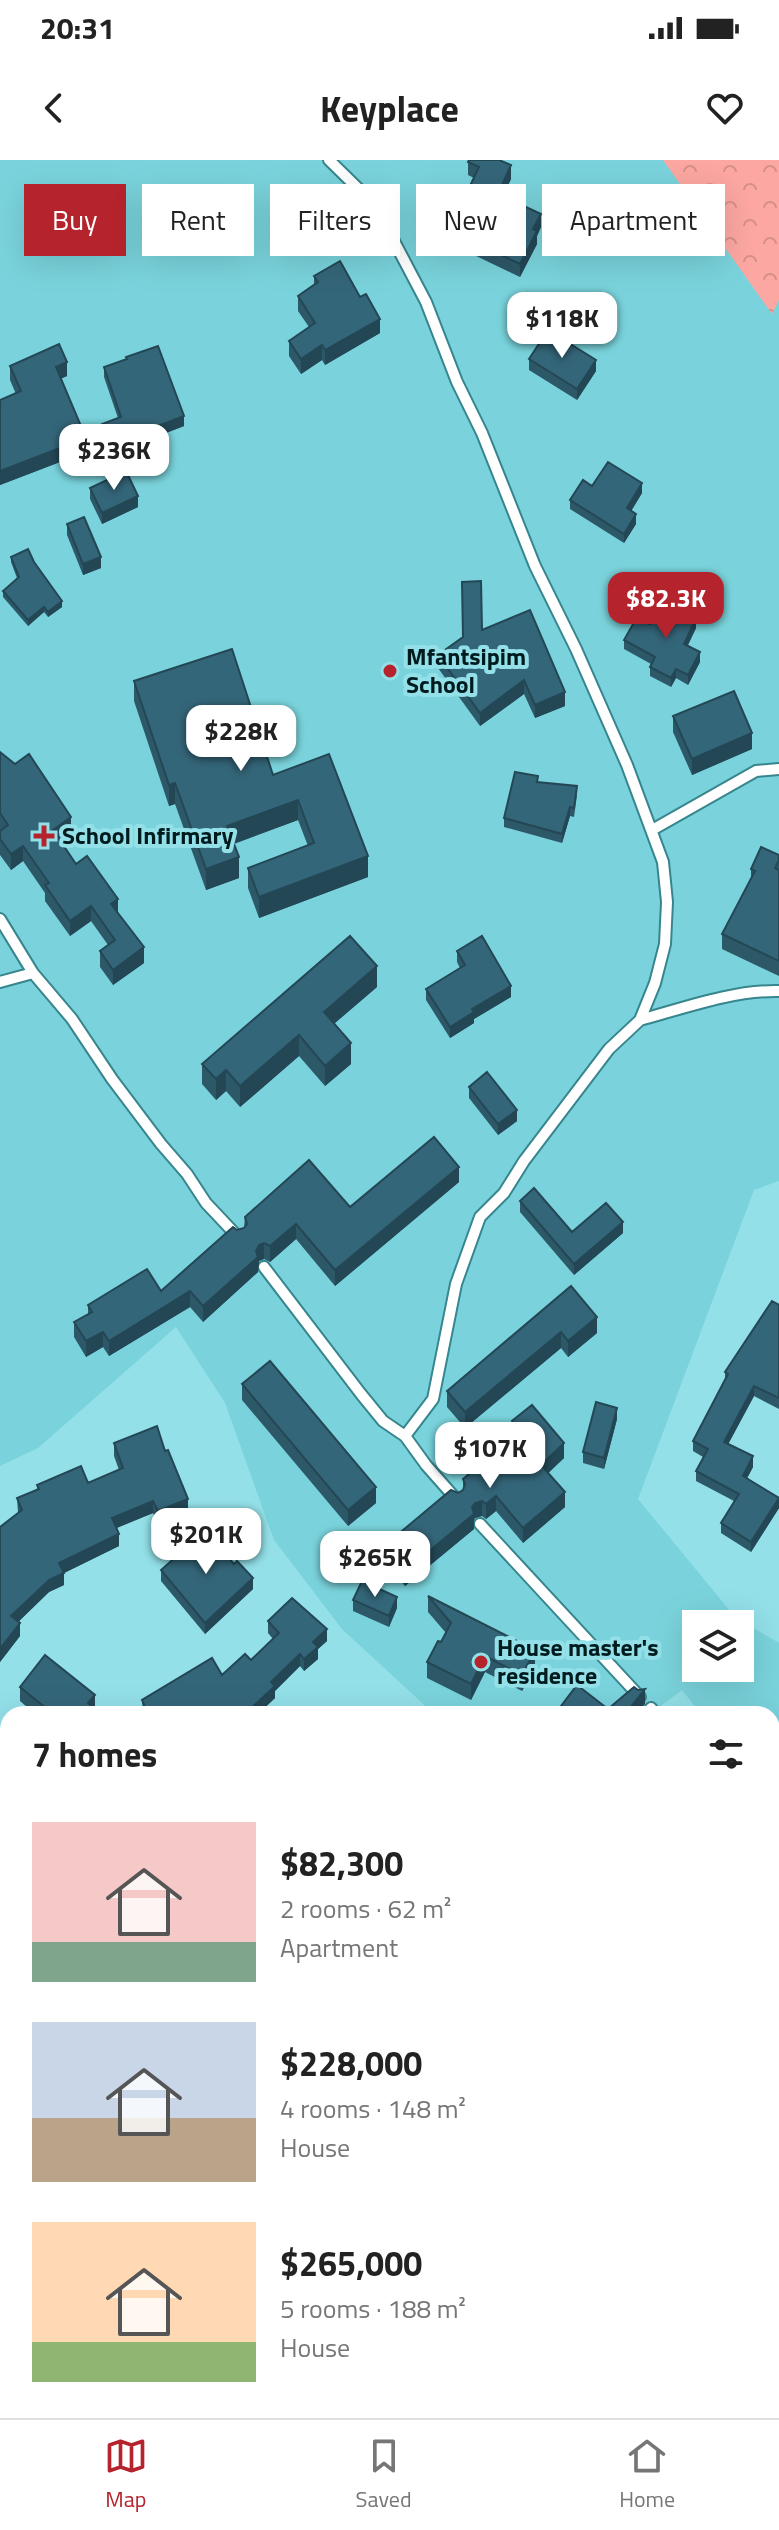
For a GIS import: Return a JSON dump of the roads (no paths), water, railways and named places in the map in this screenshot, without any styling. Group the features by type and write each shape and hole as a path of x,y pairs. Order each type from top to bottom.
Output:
{"lane":[{"path":"329,160 375,205 426,302 535,566 609,721 663,862 667,902 665,944 655,983 640,1020 609,1049 524,1161 504,1193 480,1217 456,1284 433,1399 405,1436"},
{"path":"652,830 756,771 779,769"},
{"path":"0,919 33,973 72,1019 112,1079 206,1203 239,1238"},
{"path":"0,982 33,973"},
{"path":"640,1020 763,990 779,991"},
{"path":"264,1267 383,1421 405,1436 457,1500"},
{"path":"480,1524 640,1697"}],"place":[{"name":"Mfantsipim School","path":"390,671"},
{"name":"School Infirmary","path":"44,836"},
{"name":"House master's residence","path":"481,1662"}]}
